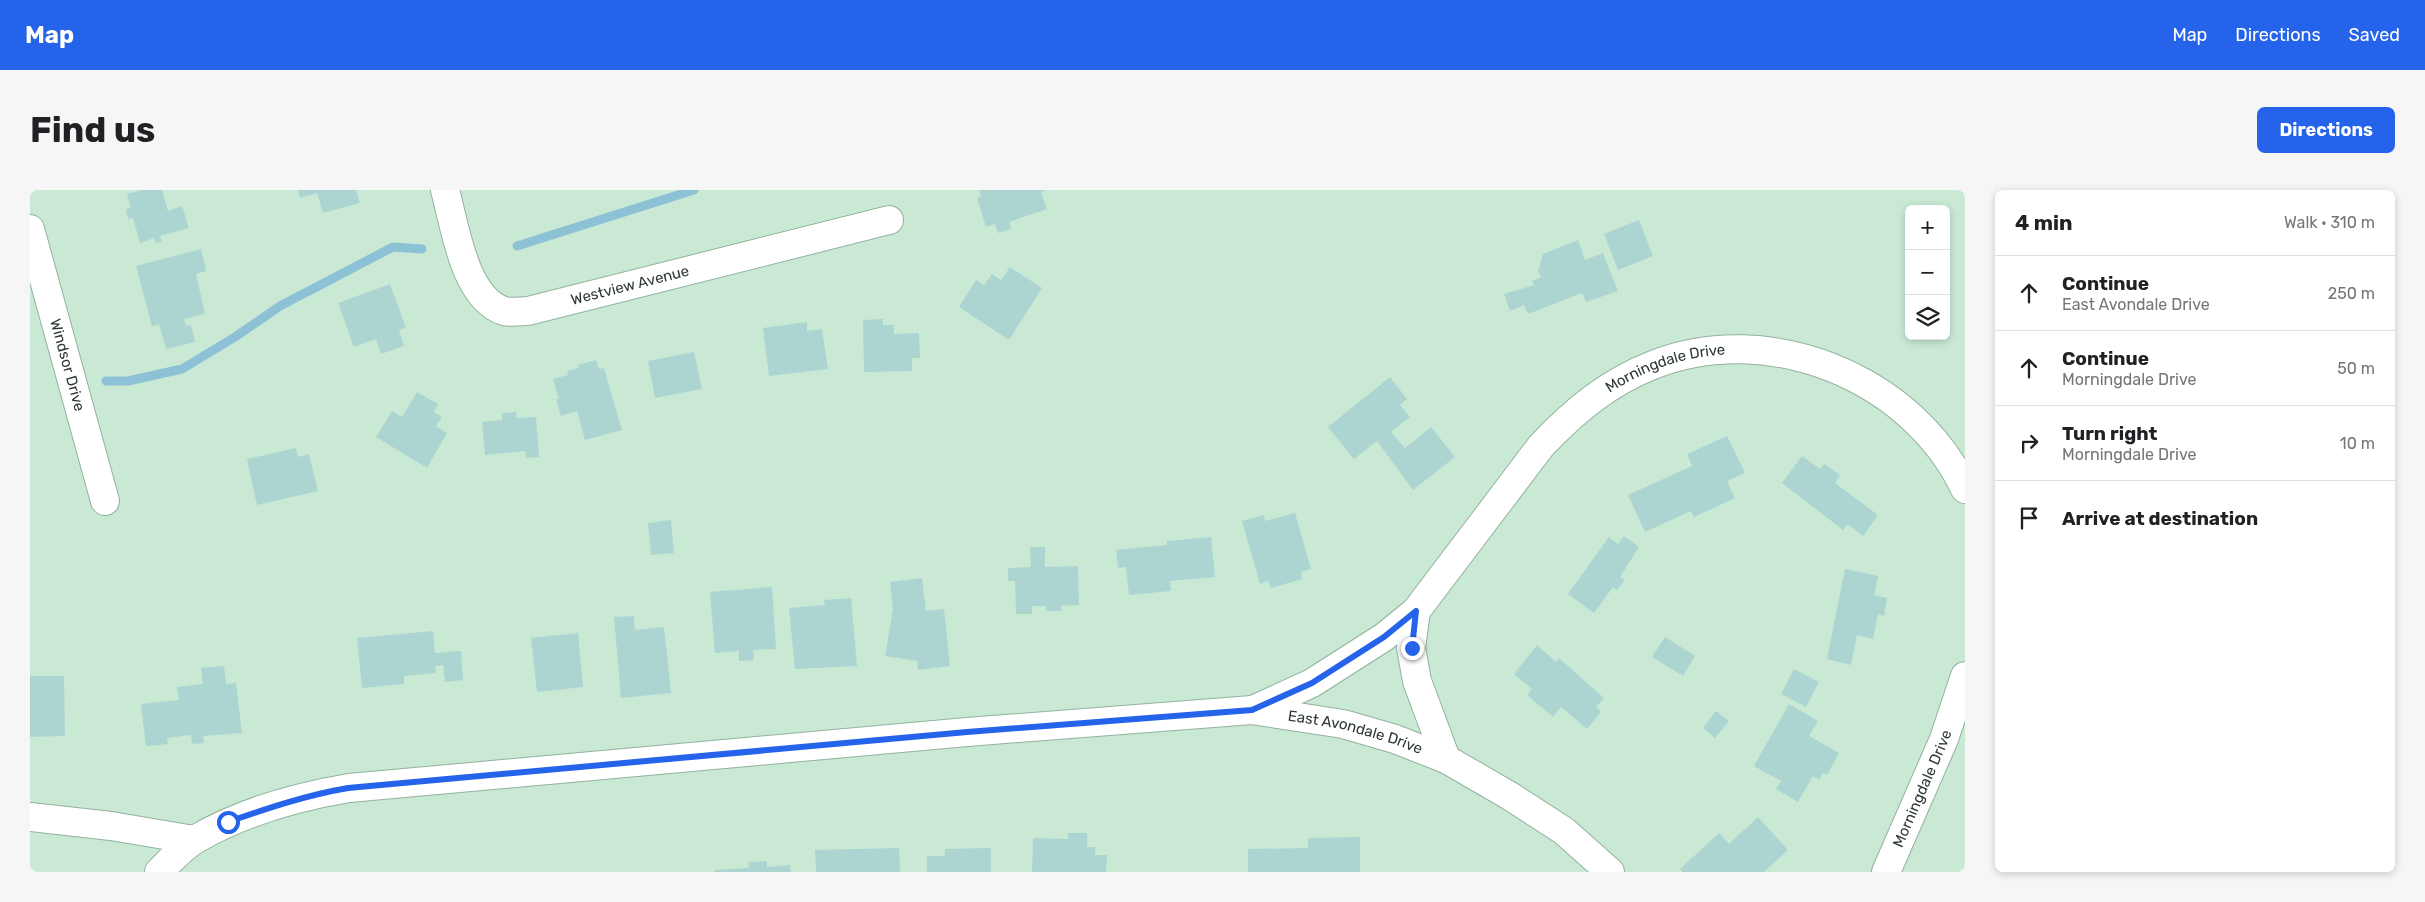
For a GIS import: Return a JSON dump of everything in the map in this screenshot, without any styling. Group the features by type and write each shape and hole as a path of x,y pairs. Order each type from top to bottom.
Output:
{"street":[{"name":"Westview Avenue","path":"445,190 465,261 475,286 488,302 506,311 528,311 890,220"},
{"name":"Windsor Drive","path":"30,229 105,501"},
{"name":"Morningdale Drive","path":"1252,710 1312,683 1384,637 1416,611 1541,446 1564,422 1594,397 1627,376 1656,364 1693,354 1729,350 1757,351 1798,356 1853,375 1885,395 1911,416 1940,447 1956,470 1965,489"},
{"path":"1416,611 1412,648 1417,681 1446,759"},
{"name":"Morningdale Drive","path":"1886,872 1944,739 1965,676"},
{"name":"East Avondale Drive","path":"159,872 194,840 228,822 316,794 348,788 967,732 1252,710 1343,724 1395,739 1446,759 1564,830 1610,872"},
{"path":"30,817 111,826 194,840"}],"building":[{"path":"142,190 162,190 168,211 182,206 189,228 160,236 162,242 156,243 154,238 140,243 133,218 128,219 126,209 131,208 127,194"},
{"path":"298,190 356,190 360,203 323,213 317,193 300,198"},
{"path":"979,190 1047,190 1041,192 1047,209 1009,222 1011,229 998,233 995,224 986,227 977,198 981,197"},
{"path":"1639,220 1653,256 1618,270 1604,234"},
{"path":"1578,240 1585,260 1603,253 1618,291 1586,302 1582,293 1528,314 1524,305 1510,311 1504,294 1534,285 1532,281 1541,277 1538,271 1543,254"},
{"path":"201,249 206,271 196,274 205,314 184,319 186,326 191,325 195,342 166,349 159,324 152,326 136,266"},
{"path":"1010,267 1042,288 1009,340 959,307 976,280 984,285 992,274 1001,280"},
{"path":"390,284 406,328 399,330 404,346 381,354 376,339 354,347 338,303"},
{"path":"883,319 883,325 894,325 894,334 919,333 920,358 912,358 912,371 864,372 863,320"},
{"path":"807,322 807,331 822,329 828,369 769,376 763,328"},
{"path":"694,352 702,389 655,398 648,361"},
{"path":"596,360 599,369 604,368 622,430 585,440 577,411 561,416 556,399 559,399 553,379 568,375 567,371 579,368 578,365"},
{"path":"1390,377 1407,399 1400,405 1410,417 1391,432 1405,448 1431,427 1455,457 1413,490 1377,441 1354,459 1328,427"},
{"path":"417,392 438,404 434,412 442,417 436,426 447,433 427,468 376,437 392,411 402,417"},
{"path":"516,412 517,418 536,417 539,457 526,458 525,451 485,455 482,422 502,420 502,413"},
{"path":"1727,436 1745,473 1727,481 1735,498 1694,517 1691,511 1645,532 1628,495 1692,466 1687,454"},
{"path":"296,448 298,457 309,454 318,491 257,505 247,459"},
{"path":"1802,456 1820,469 1824,464 1840,475 1835,483 1878,515 1863,536 1848,524 1843,530 1782,483"},
{"path":"1295,513 1311,569 1301,572 1302,579 1271,588 1268,581 1260,584 1242,521 1264,515 1265,521"},
{"path":"671,520 674,553 651,555 648,523"},
{"path":"1624,536 1639,547 1620,577 1625,580 1617,590 1613,587 1594,613 1568,594 1609,537 1618,544"},
{"path":"1211,537 1215,577 1170,581 1171,591 1129,595 1126,567 1118,568 1116,550 1167,545 1167,541"},
{"path":"1030,547 1045,547 1045,567 1078,566 1079,605 1061,606 1061,611 1046,611 1046,606 1032,606 1032,614 1016,614 1015,581 1008,581 1008,568 1031,567"},
{"path":"1845,569 1878,576 1874,595 1887,598 1884,616 1878,614 1873,639 1857,635 1851,665 1827,659"},
{"path":"922,578 926,611 944,609 950,666 918,670 917,661 885,656 893,609 890,582"},
{"path":"772,587 776,649 753,650 754,660 739,661 739,651 715,653 710,592"},
{"path":"851,598 857,666 795,669 789,608 825,605 824,600"},
{"path":"634,616 635,630 664,627 671,693 621,698 614,617"},
{"path":"433,631 435,653 461,651 463,680 445,682 443,665 435,666 436,673 404,676 404,684 362,688 357,638"},
{"path":"578,633 583,687 537,692 531,638"},
{"path":"1665,637 1695,656 1683,676 1652,657"},
{"path":"1537,645 1556,662 1559,658 1604,698 1596,707 1601,712 1587,729 1561,707 1553,717 1527,695 1532,689 1514,674"},
{"path":"224,666 226,684 236,683 242,733 203,736 204,743 192,744 191,735 167,738 168,744 146,746 141,704 179,700 177,687 203,684 201,668"},
{"path":"1794,669 1819,682 1806,707 1781,694"},
{"path":"30,676 64,676 65,736 30,737"},
{"path":"1789,704 1818,721 1809,736 1839,753 1827,775 1823,773 1819,780 1813,776 1798,802 1776,789 1781,781 1754,766"},
{"path":"1716,711 1729,721 1715,738 1703,728"},
{"path":"1758,817 1788,850 1764,872 1683,872 1680,869 1719,833 1729,844"},
{"path":"1068,833 1087,833 1087,847 1095,847 1095,855 1107,855 1106,872 1032,872 1033,838 1068,839"},
{"path":"1360,837 1360,872 1248,872 1248,849 1308,848 1308,838"},
{"path":"899,848 900,872 816,872 815,850"},
{"path":"991,848 991,872 927,872 927,856 945,856 945,849"},
{"path":"767,861 767,867 790,865 791,872 715,872 714,870 749,868 748,862"}],"waterway":[{"path":"517,246 694,190"},
{"path":"106,381 128,381 182,369 235,337 280,306 393,247 422,249"}],"route":[{"path":"228,822 316,794 348,788 967,732 1252,710 1312,683 1384,637 1416,611 1412,648"}]}
